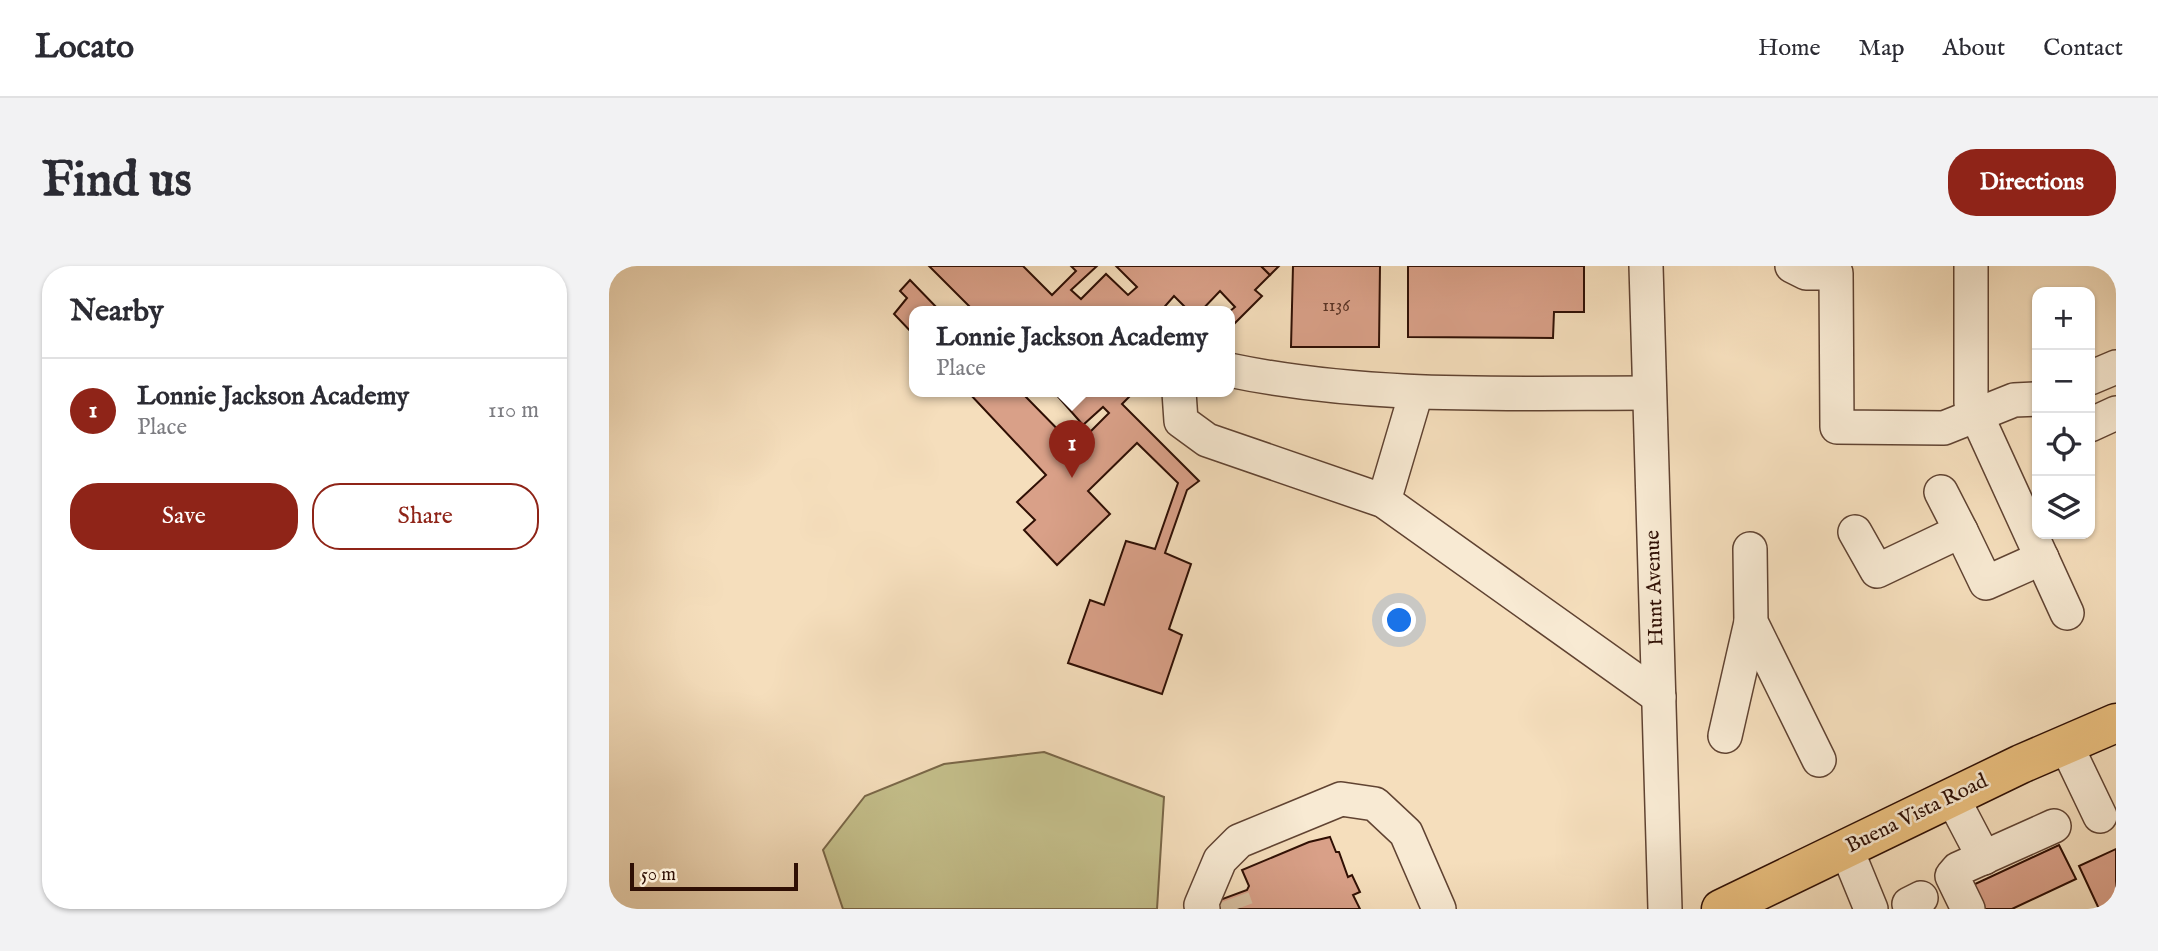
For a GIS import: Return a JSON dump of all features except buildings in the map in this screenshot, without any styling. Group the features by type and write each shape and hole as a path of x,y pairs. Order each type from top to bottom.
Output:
{"main road":[{"name":"Buena Vista Road","path":"1721,909 1952,797 2116,723"}],"street":[{"name":"Hunt Avenue","path":"1646,266 1665,909"},
{"path":"1793,266 1806,273 1836,273 1837,427 1944,428 2014,400 2032,399"},
{"path":"1971,266 1971,403 2067,613"},
{"path":"2095,376 2116,367"},
{"path":"1235,371 1273,379 1416,393 1648,393"},
{"path":"1384,500 1416,393"},
{"path":"1179,397 1181,421 1207,440 1384,500 1659,697"},
{"path":"2095,423 2116,413"},
{"path":"1941,492 1986,583 2042,558"},
{"path":"1856,532 1877,572 1961,531"},
{"path":"1725,736 1751,622 1750,549"},
{"path":"1751,622 1819,760"},
{"path":"1945,900 1952,876 1958,869 2087,819 2066,744"},
{"path":"1952,797 1984,858"},
{"path":"1218,904 1201,905 1220,860 1239,841 1341,799 1375,804 1406,833 1440,909"},
{"path":"1846,848 1871,909"}],"shaded area":[{"path":"1044,752 1164,797 1157,909 843,909 823,850 865,796 944,764"}],"tunnel":[{"path":"1233,898 1237,909"}],"place":[{"name":"Lonnie Jackson Academy","path":"1072,478"}]}
